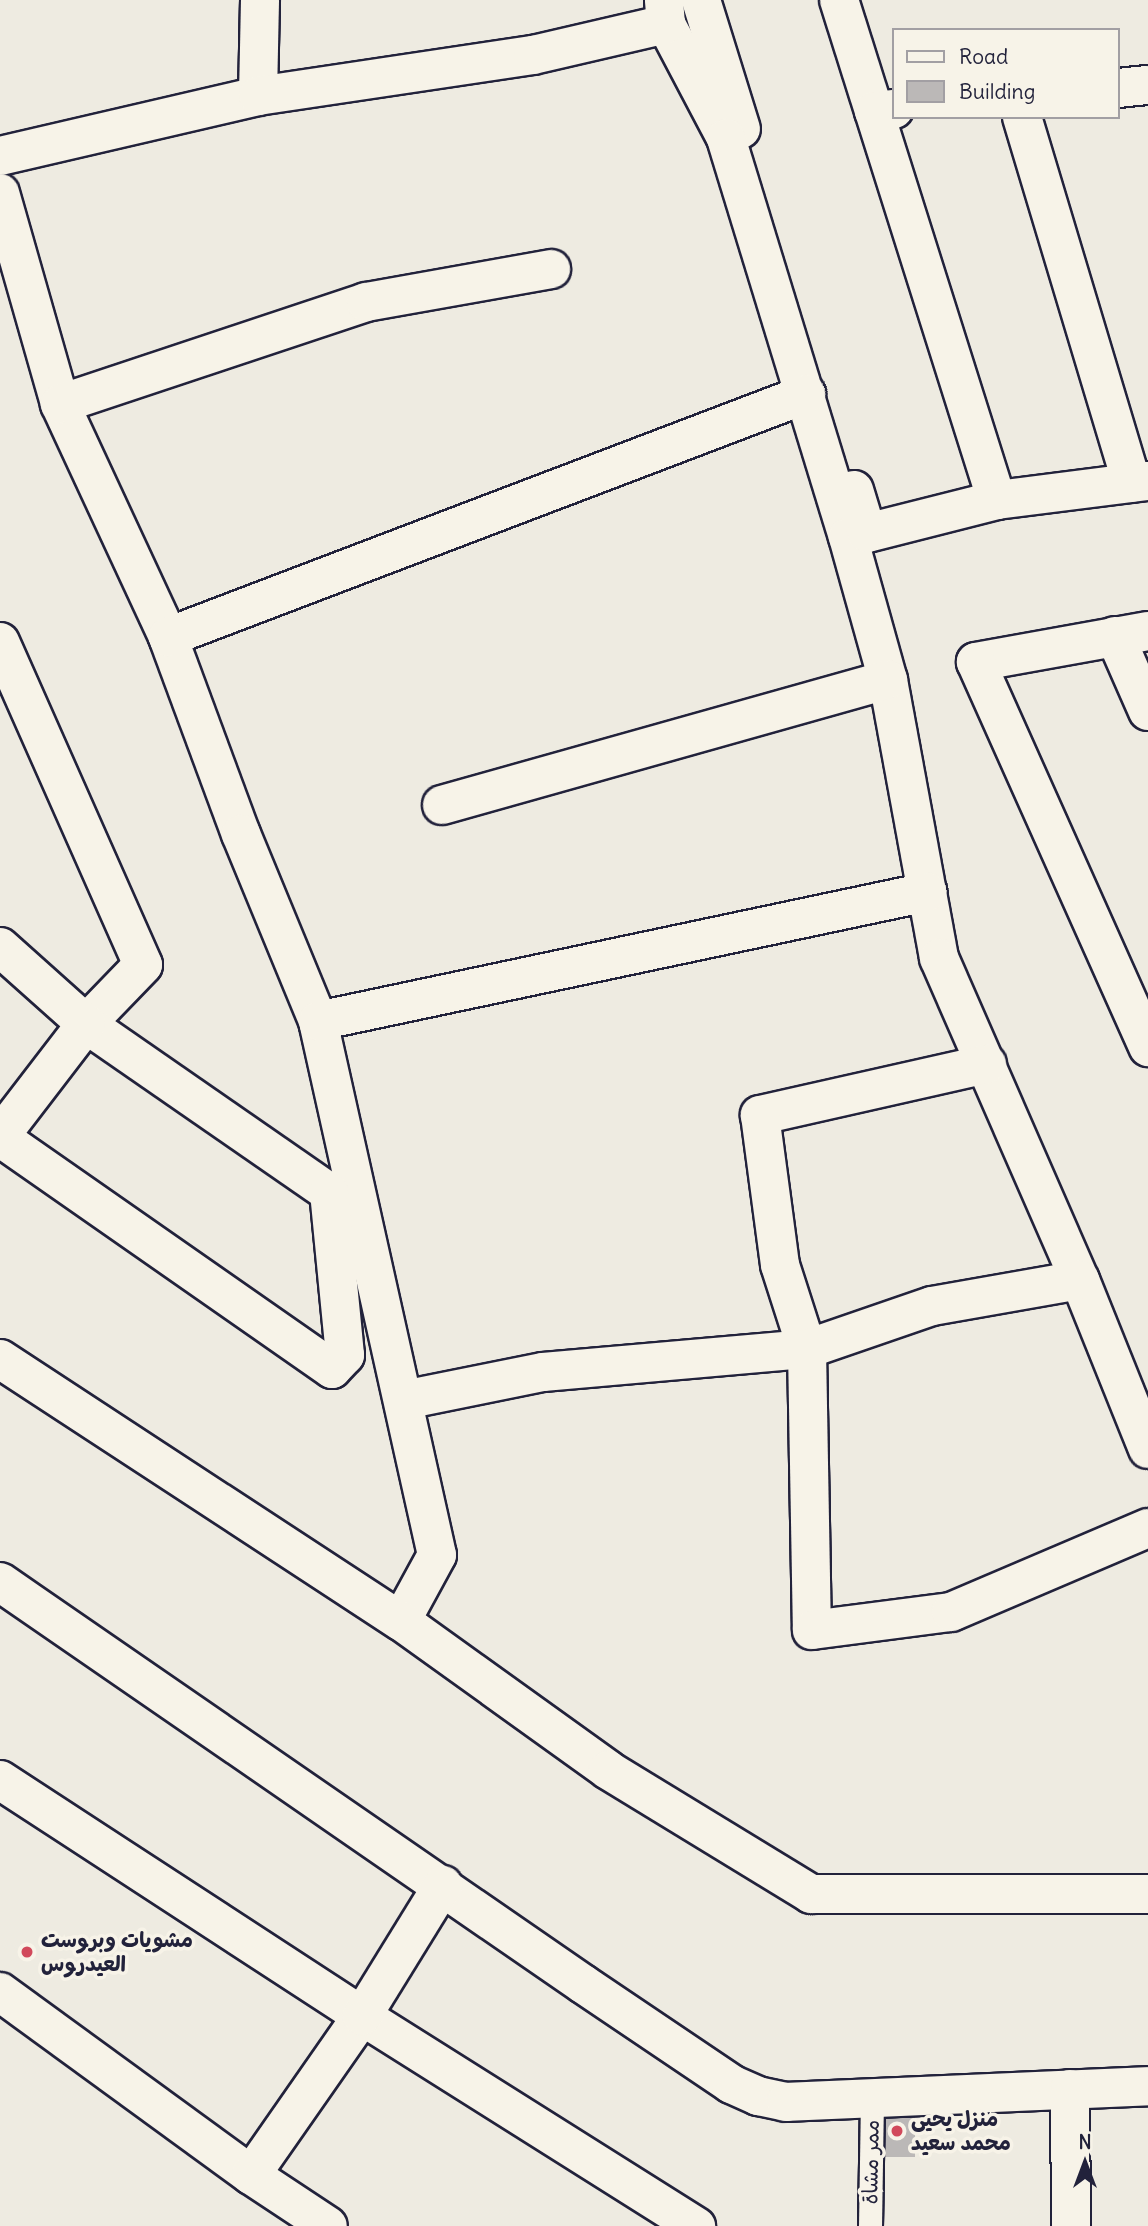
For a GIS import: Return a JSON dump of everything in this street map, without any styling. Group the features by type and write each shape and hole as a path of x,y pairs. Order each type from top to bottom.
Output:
{"street":[{"path":"258,96 260,0"},
{"path":"701,0 867,533 998,500 1140,482 1023,119"},
{"path":"839,0 884,110 998,500"},
{"path":"0,156 258,96 533,55 665,12 726,138 806,394 888,680 939,958 1080,1280 1148,1449"},
{"path":"1120,88 1148,85"},
{"path":"0,193 60,404 168,638 242,834 318,1021 438,1555 401,1621"},
{"path":"60,404 366,302 551,269"},
{"path":"168,638 806,394"},
{"path":"1148,712 1132,634 976,662 1148,1047"},
{"path":"0,642 143,965 86,1024 0,1136 332,1369 345,1355 329,1192 86,1024 0,947"},
{"path":"442,805 888,680"},
{"path":"318,1021 927,892"},
{"path":"987,1064 760,1115 780,1265 807,1349 812,1630 951,1612 1148,1528"},
{"path":"404,1400 543,1372 807,1349 932,1306 1080,1280"},
{"path":"0,1359 401,1621 608,1770 811,1895 1148,1895"},
{"path":"0,1582 731,2084 758,2096 786,2102 1148,2086"},
{"path":"0,1780 362,2016 696,2226"},
{"path":"251,2175 362,2016 443,1885"},
{"path":"0,1992 251,2175 328,2226"},
{"path":"1070,2089 1071,2226"}],"lane":[{"name":"ممر مشاة","path":"870,2226 872,2098"}],"building":[{"name":"منزل يحيى محمد سعيد","path":"878,2104 915,2104 915,2157 878,2157"}],"place":[{"name":"مشويات وبروست العيدروس","path":"27,1952"},
{"name":"منزل يحيى محمد سعيد","path":"897,2131"}]}
